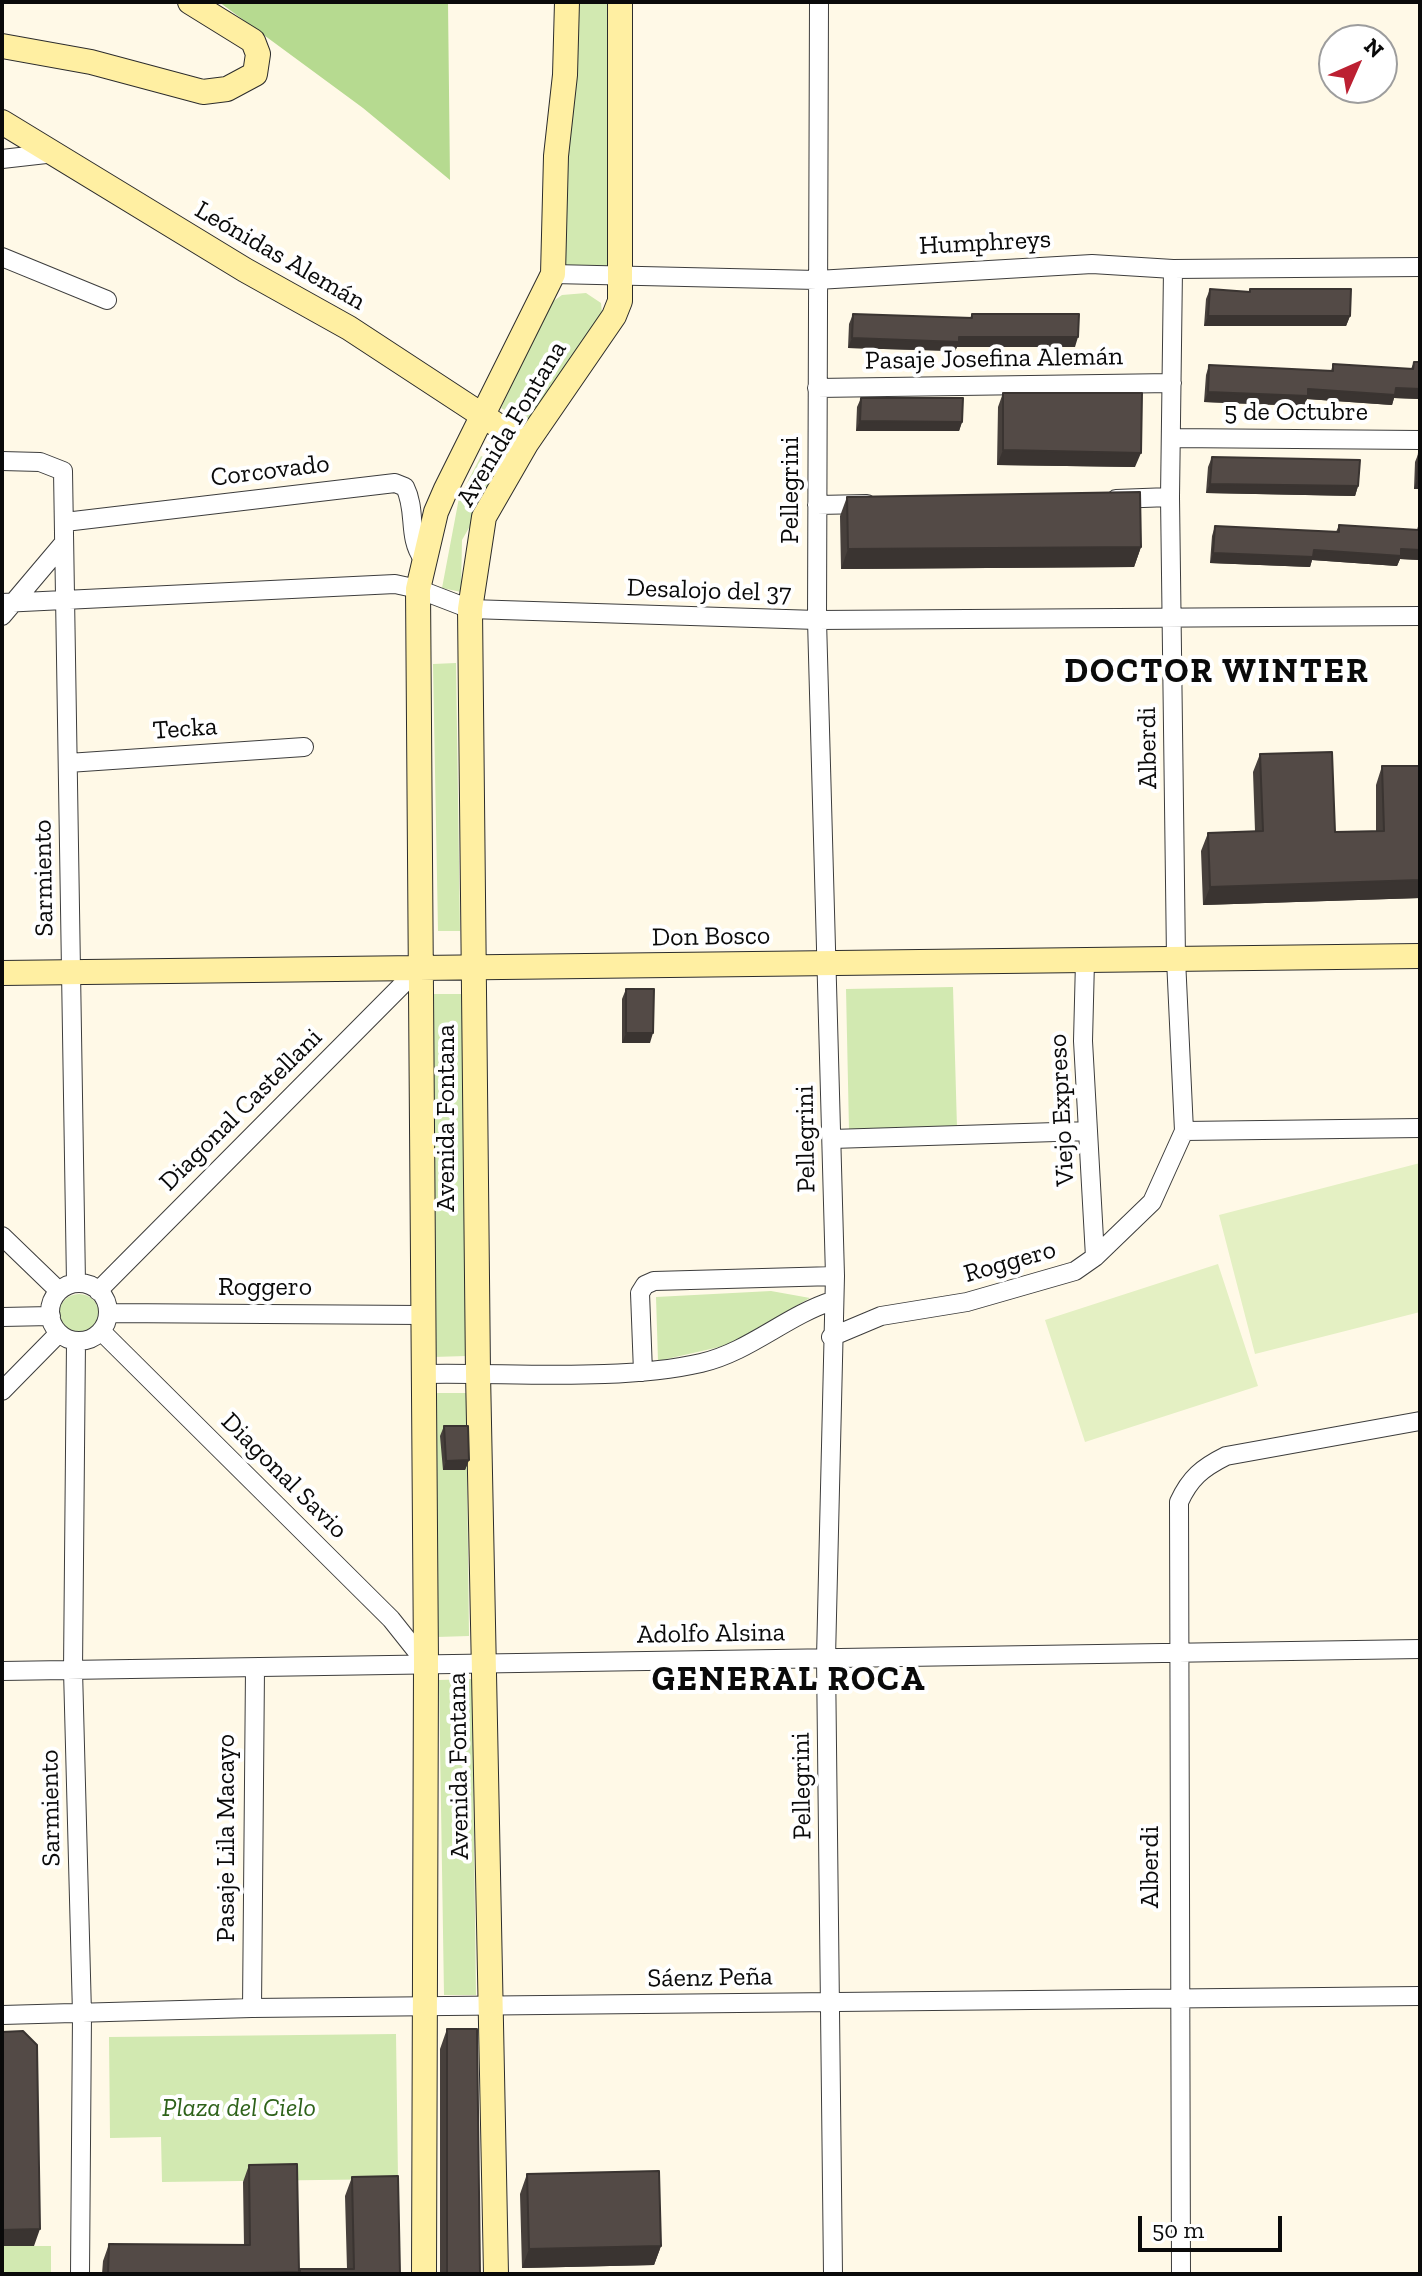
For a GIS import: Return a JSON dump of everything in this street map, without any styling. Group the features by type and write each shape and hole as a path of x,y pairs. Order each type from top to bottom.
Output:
{"street":[{"path":"2,46 91,62 203,92 227,89 255,74 258,54 253,41 190,2"},
{"name":"Avenida Fontana","path":"424,2274 426,1663 421,1374 418,589 436,512 481,415 553,274 556,156 565,75 567,2"},
{"name":"Avenida Fontana","path":"496,2274 478,1373 470,609 484,517 526,444 614,316 620,301 620,2"},
{"name":"Pellegrini","path":"819,2 817,620 835,1276 831,1337 826,1658 833,2274"},
{"name":"Leónidas Alemán","path":"2,122 233,263 349,328 526,444"},
{"path":"2,159 55,153"},
{"path":"2,257 107,300"},
{"name":"Humphreys","path":"553,274 817,280 1055,265 1173,269 1420,267"},
{"name":"Alberdi","path":"1173,269 1170,497 1176,959 1184,1131"},
{"name":"Pasaje Josefina Alemán","path":"817,388 1172,383"},
{"name":"5 de Octubre","path":"1171,438 1420,440"},
{"name":"Sarmiento","path":"2,461 40,462 63,471 72,972 68,1287"},
{"name":"Corcovado","path":"65,522 395,483 405,487 410,497 413,546 423,559"},
{"path":"1093,499 1170,497"},
{"path":"817,505 894,503"},
{"path":"5,607 62,545"},
{"name":"Desalojo del 37","path":"5,607 63,599 395,584 418,589 470,609 817,620 1420,616"},
{"name":"Tecka","path":"68,763 304,747"},
{"name":"Don Bosco","path":"2,973 1420,956"},
{"name":"Viejo Expreso","path":"1085,961 1083,1041 1095,1257"},
{"name":"Diagonal Castellani","path":"98,1291 421,966"},
{"path":"1184,1131 1420,1128"},
{"path":"832,1139 1088,1131"},
{"name":"Roggero","path":"831,1337 881,1316 967,1302 1075,1271 1095,1257 1152,1202 1184,1131"},
{"path":"2,1236 68,1287 98,1291 107,1303 108,1313 101,1331 94,1337 2,1317"},
{"path":"643,1372 640,1293 645,1285 654,1281 835,1276"},
{"path":"62,1330 54,1298 68,1287"},
{"path":"421,1374 643,1372 702,1363 725,1355 813,1307 832,1301"},
{"name":"Roggero","path":"108,1313 422,1315"},
{"path":"2,1391 62,1330"},
{"name":"Sarmiento","path":"62,1330 82,2014 80,2274"},
{"name":"Diagonal Savio","path":"101,1331 391,1619 426,1663"},
{"name":"Alberdi","path":"1181,2274 1179,1502 1188,1482 1203,1467 1258,1448 1420,1421"},
{"name":"Adolfo Alsina","path":"2,1671 1420,1649"},
{"name":"Pasaje Lila Macayo","path":"252,2008 255,1669"},
{"name":"Sáenz Peña","path":"2,2015 252,2008 493,2008 1420,1996"}],"green space":[{"path":"219,2 448,2 450,180 363,108"},
{"path":"578,2 612,2 610,266 562,265 562,179"},
{"path":"586,293 601,303 603,323 531,425 501,408 548,305 562,295"},
{"path":"481,456 504,467 462,540 461,592 442,588 459,498"},
{"path":"456,663 460,931 438,931 433,664"},
{"path":"953,987 957,1128 849,1130 846,989"},
{"path":"430,994 463,994 466,1356 433,1357"},
{"path":"1420,1163 1420,1312 1255,1354 1219,1215"},
{"path":"1218,1264 1258,1386 1085,1442 1045,1320"},
{"path":"771,1291 810,1298 728,1345 658,1361 656,1297"},
{"path":"79,1294 93,1300 99,1314 93,1328 79,1334 65,1328 59,1314 65,1300"},
{"path":"433,1393 466,1393 469,1636 437,1637"},
{"path":"472,1679 476,1995 444,1995 439,1680"},
{"name":"Plaza del Cielo","path":"396,2034 398,2179 162,2182 161,2137 110,2138 109,2037"},
{"path":"2,2246 51,2246 51,2274 2,2274"}],"building":[{"path":"1210,289 1250,292 1250,289 1351,289 1350,316 1208,316"},
{"path":"853,314 972,318 972,314 1079,314 1078,337 959,337 959,342 852,338"},
{"path":"1414,362 1420,362 1420,389 1396,388 1395,395 1308,389 1308,396 1208,392 1209,365 1333,371 1333,364 1413,369"},
{"path":"1003,393 1142,393 1141,453 1003,450"},
{"path":"861,398 963,398 962,422 860,421"},
{"path":"1420,453 1420,480 1417,479"},
{"path":"1212,457 1360,460 1358,486 1210,484"},
{"path":"1140,492 1141,547 848,549 847,497"},
{"path":"1419,523 1420,550 1401,549 1401,556 1314,550 1313,557 1213,553 1215,526 1339,532 1339,525 1419,530"},
{"path":"1332,752 1335,832 1384,831 1382,766 1420,766 1420,880 1210,887 1208,833 1263,831 1260,754"},
{"path":"626,989 654,989 653,1033 626,1033"},
{"path":"444,1426 468,1426 469,1460 446,1461"},
{"path":"447,2029 477,2029 480,2274 447,2274"},
{"path":"23,2031 37,2045 40,2229 2,2230 2,2032"},
{"path":"297,2164 299,2272 108,2274 109,2244 250,2245 249,2165"},
{"path":"659,2171 661,2246 529,2249 527,2174"},
{"path":"398,2176 400,2274 300,2274 300,2269 354,2269 352,2177"}],"district":[{"name":"DOCTOR WINTER","path":"1217,672"},
{"name":"GENERAL ROCA","path":"789,1680"}]}
